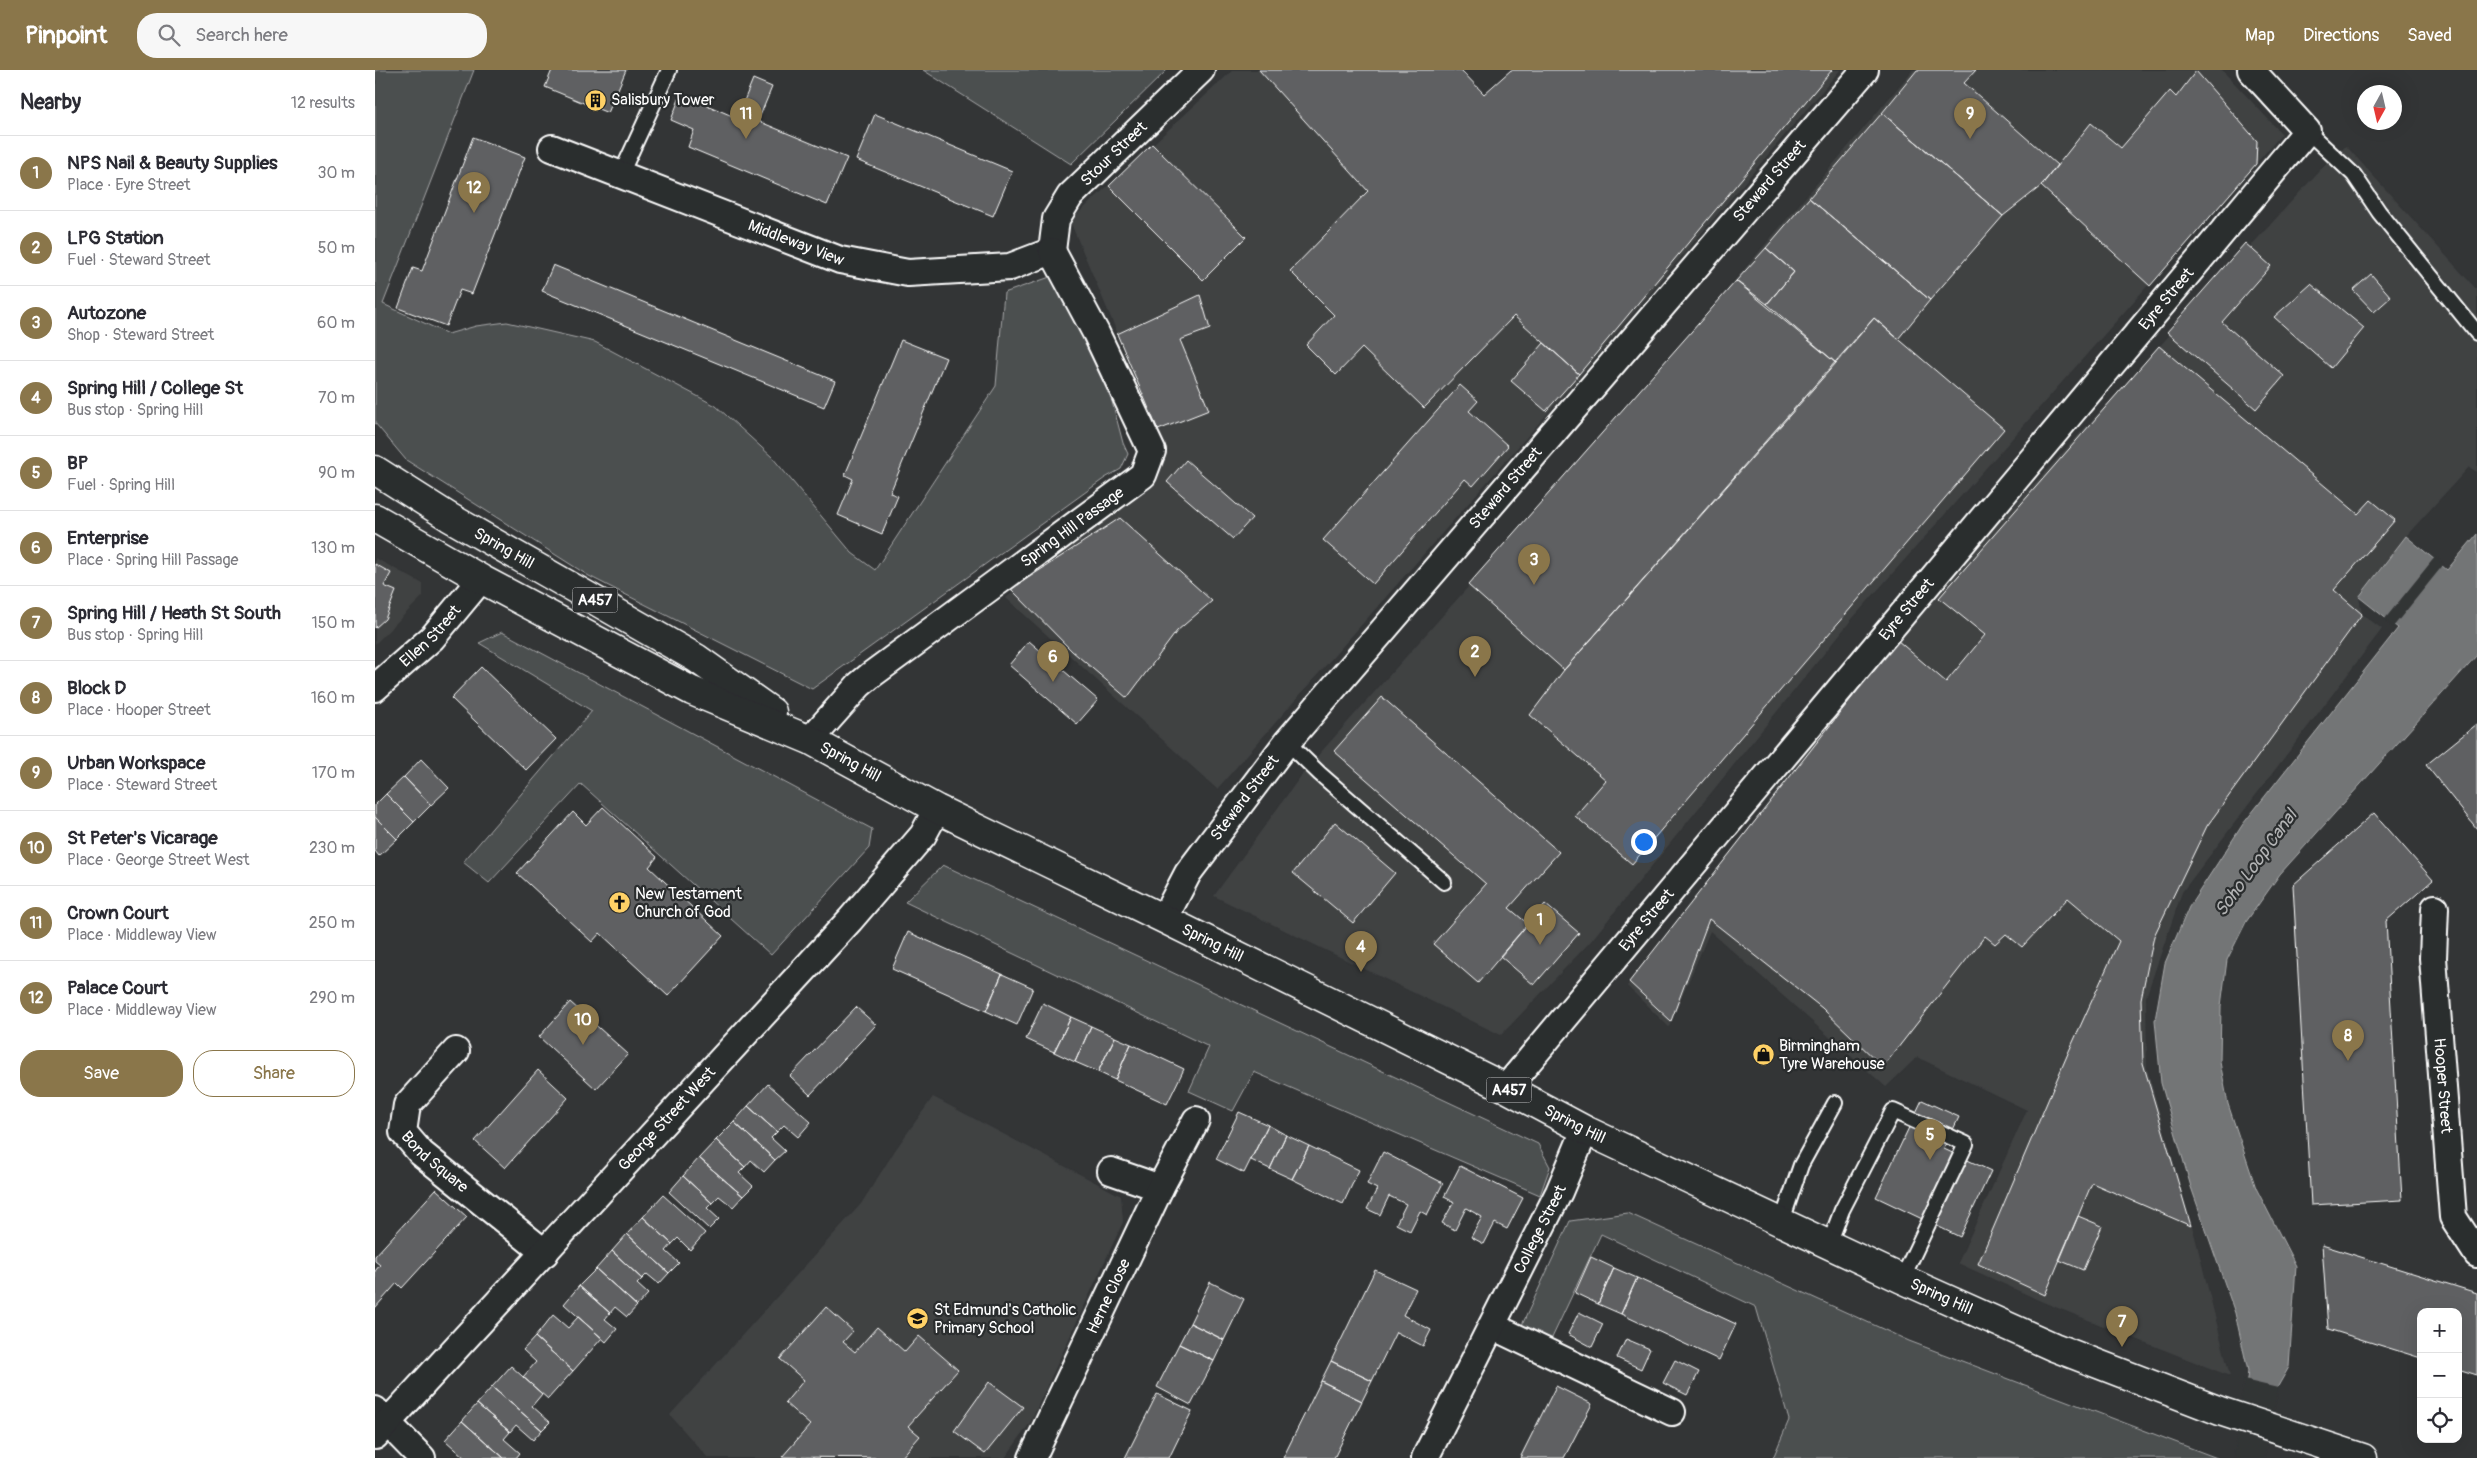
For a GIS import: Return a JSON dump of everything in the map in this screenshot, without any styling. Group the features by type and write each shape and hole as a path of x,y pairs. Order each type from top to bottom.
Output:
{"main road":[{"name":"Spring Hill","path":"375,470 449,517 696,658 810,740"},
{"name":"Spring Hill","path":"375,518 481,579 692,691 810,740 937,809 1506,1088 1585,1130 1902,1279 2054,1347 2220,1411 2288,1435 2363,1458"}],"street":[{"name":"Stour Street","path":"1052,251 1056,219 1070,196 1201,70"},
{"name":"Steward Street","path":"1164,919 1188,873 1287,742 1865,70"},
{"path":"2251,70 2307,131"},
{"name":"Eyre Street","path":"1506,1088 2307,131"},
{"name":"Middleway View","path":"553,148 840,260 908,273 1010,267 1052,251"},
{"name":"Spring Hill Passage","path":"810,740 859,685 871,675 1143,476 1152,452 1096,332 1052,251"},
{"name":"Ellen Street","path":"375,688 432,638 481,579"},
{"name":"George Street West","path":"379,1423 545,1253 850,920 923,835 937,809"},
{"name":"Hooper Street","path":"2435,908 2433,958 2453,1217 2477,1254"},
{"name":"Bond Square","path":"455,1051 407,1105 403,1132 421,1153 545,1253"},
{"name":"Herne Close","path":"1032,1458 1160,1188 1196,1120"},
{"name":"College Street","path":"1425,1458 1559,1192 1585,1130"},
{"path":"1111,1171 1160,1188"},
{"path":"1492,1326 1672,1412"},
{"path":"379,1423 422,1458"}],"lane":[{"path":"621,176 669,70"},
{"path":"2307,131 2354,174 2379,212 2477,333"},
{"path":"1287,742 1320,774 1444,882"},
{"path":"1782,1222 1801,1165 1835,1103"},
{"path":"1829,1244 1842,1210 1893,1111 1966,1144 1902,1279"}],"shaded area":[{"path":"375,70 474,70 383,304 448,334 476,326 507,322 595,342 716,406 772,457 852,553 875,570 996,386 1004,293 1053,276 1102,364 1123,443 1128,454 1121,469 1105,478 812,689 589,576 406,460 375,423"},
{"path":"923,70 1167,70 1071,164"},
{"path":"1233,70 1461,70 1484,94 1511,70 1840,70 1576,381 1217,789 1006,598 1147,483 1166,448 1070,221"},
{"path":"1913,70 2222,70 2282,134 1852,619 1590,942 1501,1035 1214,896 1306,769 1616,421"},
{"path":"2346,146 2477,290 2477,472 2469,467 2406,536 2359,597 2362,614 2382,629 2182,892 2146,997 2147,1068 2195,1237 2230,1376 2043,1302 1958,1263 2027,1110 1917,1057 1886,1087 1710,931 1669,1027 1627,986 1899,632 2322,168"},
{"path":"375,558 423,584 423,596 375,644"},
{"path":"502,632 872,829 869,848 771,955 581,784 489,883 463,862 592,711 479,643"},
{"path":"943,865 1538,1144 1550,1167 1540,1195 1254,1072 1233,1111 1189,1091 1209,1047 905,902"},
{"name":"St Edmund's Catholic Primary School","path":"933,1097 1121,1196 1123,1222 1030,1423 1005,1458 708,1458 670,1415 861,1204 896,1149"},
{"path":"1628,1213 1909,1341 2217,1458 1773,1458 1789,1420 1756,1307 1601,1234 1551,1340 1522,1325 1570,1221"}],"water":[{"name":"Soho Loop Canal","path":"2477,534 2477,655 2280,874 2246,922 2227,960 2221,1006 2220,1062 2228,1104 2256,1188 2296,1266 2289,1367 2237,1458 2248,1371 2235,1313 2191,1187 2161,1083 2155,1020 2165,963 2189,907 2243,824 2398,628 2359,597 2406,536 2447,570"}],"pier":[{"path":"2435,557 2444,564 2393,627 2384,620"},
{"path":"2244,1380 2278,1388 2264,1458 2234,1458"}],"building":[{"name":"Salisbury Tower","path":"552,70 626,70 608,113 545,87"},
{"path":"1259,70 1461,70 1484,94 1511,70 1832,70 1579,374 1514,316 1424,408 1362,348 1336,375 1306,345 1334,315 1290,271 1368,191"},
{"path":"1917,70 1976,70 1964,83 2057,165 2041,186 2003,216 1882,113"},
{"path":"2196,71 2257,141 2256,164 2150,286 2041,186 2091,123 2121,148 2170,91 2176,97"},
{"path":"753,79 772,87 758,121 847,158 827,205 688,147 694,130 671,120 681,94 737,118"},
{"path":"1882,113 2003,216 1930,300 1809,198"},
{"path":"875,114 1012,171 993,216 856,160"},
{"path":"473,137 525,157 472,294 460,290 446,326 398,308 413,268 422,271"},
{"path":"1152,144 1246,237 1203,280 1109,186"},
{"path":"1809,198 1930,300 1898,339 1874,318 1836,363 1767,304 1794,272 1766,248"},
{"path":"2245,243 2271,266 2222,322 2284,376 2256,409 2167,332"},
{"path":"1766,248 1794,272 1767,304 1736,281"},
{"path":"553,265 835,381 824,407 542,291"},
{"path":"2371,274 2391,297 2374,312 2353,290"},
{"path":"1736,281 1836,363 1564,670 1468,585"},
{"path":"2311,284 2364,328 2331,368 2274,317"},
{"path":"1200,295 1210,329 1180,340 1209,410 1158,430 1117,334"},
{"path":"1874,318 2004,429 1632,864 1575,816 1606,780 1530,715 1564,670"},
{"path":"901,340 946,358 890,493 898,496 882,534 838,515 853,479 845,475"},
{"path":"1544,343 1579,374 1546,411 1511,381"},
{"path":"2159,346 2358,514 2371,500 2395,520 2334,590 2362,614 2207,826 2154,936 2141,999 2143,1063 2191,1226 2092,1183 2045,1295 1978,1264 2069,1051 2119,941 2068,898 2022,947 2006,934 1995,944 1985,936 1883,1067 1822,1008 1709,919 1671,1021 1629,982 1897,640 1946,682 1985,635 1939,598"},
{"path":"1460,385 1478,401 1469,411 1508,446 1473,486 1465,479 1373,584 1323,540"},
{"path":"1186,460 1252,518 1233,539 1167,482"},
{"path":"1120,518 1212,601 1177,631 1127,698 1072,651 1011,589"},
{"path":"375,564 391,573 384,586 396,591 385,619 375,628"},
{"path":"1029,641 1098,700 1077,724 1009,665"},
{"path":"481,667 556,739 526,770 451,698"},
{"path":"1382,697 1559,852 1509,908 1528,924 1478,983 1433,944 1486,884 1334,751"},
{"path":"2477,724 2477,829 2426,765"},
{"path":"421,759 449,788 431,805 404,777"},
{"path":"404,777 431,805 414,822 386,794"},
{"path":"386,794 414,822 397,839 375,817 375,805"},
{"name":"New Testament Church of God","path":"603,807 657,857 649,867 723,936 668,996 600,933 592,942 517,873 573,812 586,825"},
{"path":"2374,813 2433,880 2386,921 2402,1200 2311,1205 2293,885"},
{"path":"375,817 397,839 379,856 375,851"},
{"path":"1335,822 1395,873 1353,923 1293,873"},
{"path":"1545,904 1579,933 1534,985 1500,956"},
{"path":"908,932 1002,974 986,1011 892,969"},
{"path":"1002,974 1033,988 1017,1025 986,1011"},
{"path":"570,1002 628,1054 596,1089 539,1037"},
{"path":"1043,1003 1071,1017 1054,1052 1026,1039"},
{"path":"856,1007 876,1025 810,1095 790,1076"},
{"path":"1071,1017 1091,1026 1075,1062 1054,1052"},
{"path":"1091,1026 1115,1037 1098,1072 1075,1062"},
{"path":"1115,1037 1131,1044 1115,1080 1098,1072"},
{"path":"1131,1044 1184,1069 1167,1104 1115,1080"},
{"path":"538,1070 568,1098 505,1168 475,1141"},
{"path":"768,1084 811,1122 798,1137 784,1125 777,1132 748,1106"},
{"path":"1922,1100 1959,1117 1944,1149 1991,1171 1960,1237 1876,1197"},
{"path":"748,1106 777,1132 771,1138 785,1151 775,1160 734,1122"},
{"path":"1239,1112 1268,1125 1244,1173 1216,1159"},
{"path":"734,1122 775,1160 764,1172 751,1160 745,1167 716,1140"},
{"path":"1268,1125 1286,1135 1270,1169 1251,1160"},
{"path":"1286,1135 1309,1146 1292,1179 1270,1169"},
{"path":"716,1140 745,1167 739,1173 753,1186 743,1196 699,1158"},
{"path":"1309,1146 1359,1170 1343,1204 1292,1179"},
{"path":"1383,1152 1443,1183 1427,1215 1420,1211 1410,1231 1396,1224 1406,1204 1389,1196 1380,1215 1367,1209 1377,1189 1367,1184"},
{"path":"699,1158 743,1196 733,1207 719,1196 712,1203 683,1176"},
{"path":"1460,1166 1523,1198 1507,1229 1495,1223 1484,1244 1471,1237 1482,1217 1466,1208 1455,1230 1442,1223 1454,1202 1444,1197"},
{"path":"683,1176 712,1203 707,1208 719,1219 709,1229 669,1192"},
{"path":"436,1189 467,1217 402,1288 397,1283 375,1308 375,1271 380,1265 375,1261 375,1256"},
{"path":"663,1195 705,1233 690,1250 678,1238 672,1244 643,1217"},
{"path":"2078,1216 2102,1226 2083,1270 2059,1260"},
{"path":"643,1217 672,1244 666,1251 679,1263 669,1273 627,1234"},
{"path":"627,1234 669,1273 659,1284 647,1274 642,1279 612,1251"},
{"path":"2322,1245 2477,1293 2477,1375 2462,1370 2462,1308 2417,1308 2417,1357 2328,1329"},
{"path":"612,1251 642,1279 637,1284 648,1294 637,1306 596,1269"},
{"path":"1591,1257 1614,1268 1598,1304 1575,1293"},
{"path":"1614,1268 1637,1278 1621,1314 1598,1304"},
{"path":"596,1269 637,1306 627,1317 615,1307 610,1313 579,1286"},
{"path":"1375,1270 1416,1289 1403,1315 1431,1330 1423,1346 1396,1332 1372,1381 1331,1361"},
{"path":"1637,1278 1736,1324 1719,1360 1621,1314"},
{"path":"1210,1282 1244,1299 1224,1340 1190,1323"},
{"path":"579,1286 610,1313 605,1319 617,1329 606,1342 564,1304"},
{"path":"826,1307 853,1331 843,1342 855,1352 877,1327 905,1352 919,1336 958,1370 908,1426 920,1436 901,1458 782,1457 810,1425 785,1403 804,1380 780,1359"},
{"path":"1579,1312 1603,1324 1592,1347 1568,1334"},
{"path":"553,1315 568,1328 578,1317 602,1338 573,1371 535,1337"},
{"path":"1190,1323 1224,1340 1214,1361 1179,1344"},
{"path":"535,1337 573,1371 548,1399 523,1377 536,1362 523,1350"},
{"path":"1626,1339 1650,1349 1641,1369 1617,1358"},
{"path":"1179,1344 1214,1361 1191,1405 1157,1387"},
{"path":"1675,1360 1699,1372 1687,1395 1663,1383"},
{"path":"1331,1361 1372,1381 1362,1401 1321,1381"},
{"path":"511,1366 542,1394 532,1406 550,1422 542,1430 492,1387"},
{"path":"1321,1381 1362,1401 1334,1458 1283,1458"},
{"path":"989,1382 1023,1407 985,1454 954,1431"},
{"path":"1556,1386 1592,1404 1564,1458 1520,1458"},
{"path":"492,1387 542,1430 533,1440 516,1425 510,1432 477,1404"},
{"path":"1157,1394 1192,1411 1169,1458 1125,1458"},
{"path":"477,1404 510,1432 504,1439 520,1453 516,1458 504,1458 462,1421"},
{"path":"462,1421 504,1458 465,1458 445,1440"}],"place":[{"name":"Salisbury Tower","path":"595,100"},
{"name":"Crown Court","path":"746,139"},
{"name":"Urban Workspace","path":"1970,139"},
{"name":"Palace Court","path":"474,213"},
{"name":"Autozone","path":"1534,585"},
{"name":"LPG Station","path":"1475,677"},
{"name":"Enterprise","path":"1053,682"},
{"name":"New Testament Church of God","path":"619,903"},
{"name":"NPS Nail & Beauty Supplies","path":"1540,945"},
{"name":"Spring Hill / College St","path":"1361,972"},
{"name":"St Peter's Vicarage","path":"583,1045"},
{"name":"Birmingham Tyre Warehouse","path":"1763,1055"},
{"name":"Block D","path":"2348,1061"},
{"name":"BP","path":"1930,1160"},
{"name":"St Edmund's Catholic Primary School","path":"918,1319"},
{"name":"Spring Hill / Heath St South","path":"2122,1347"}]}
